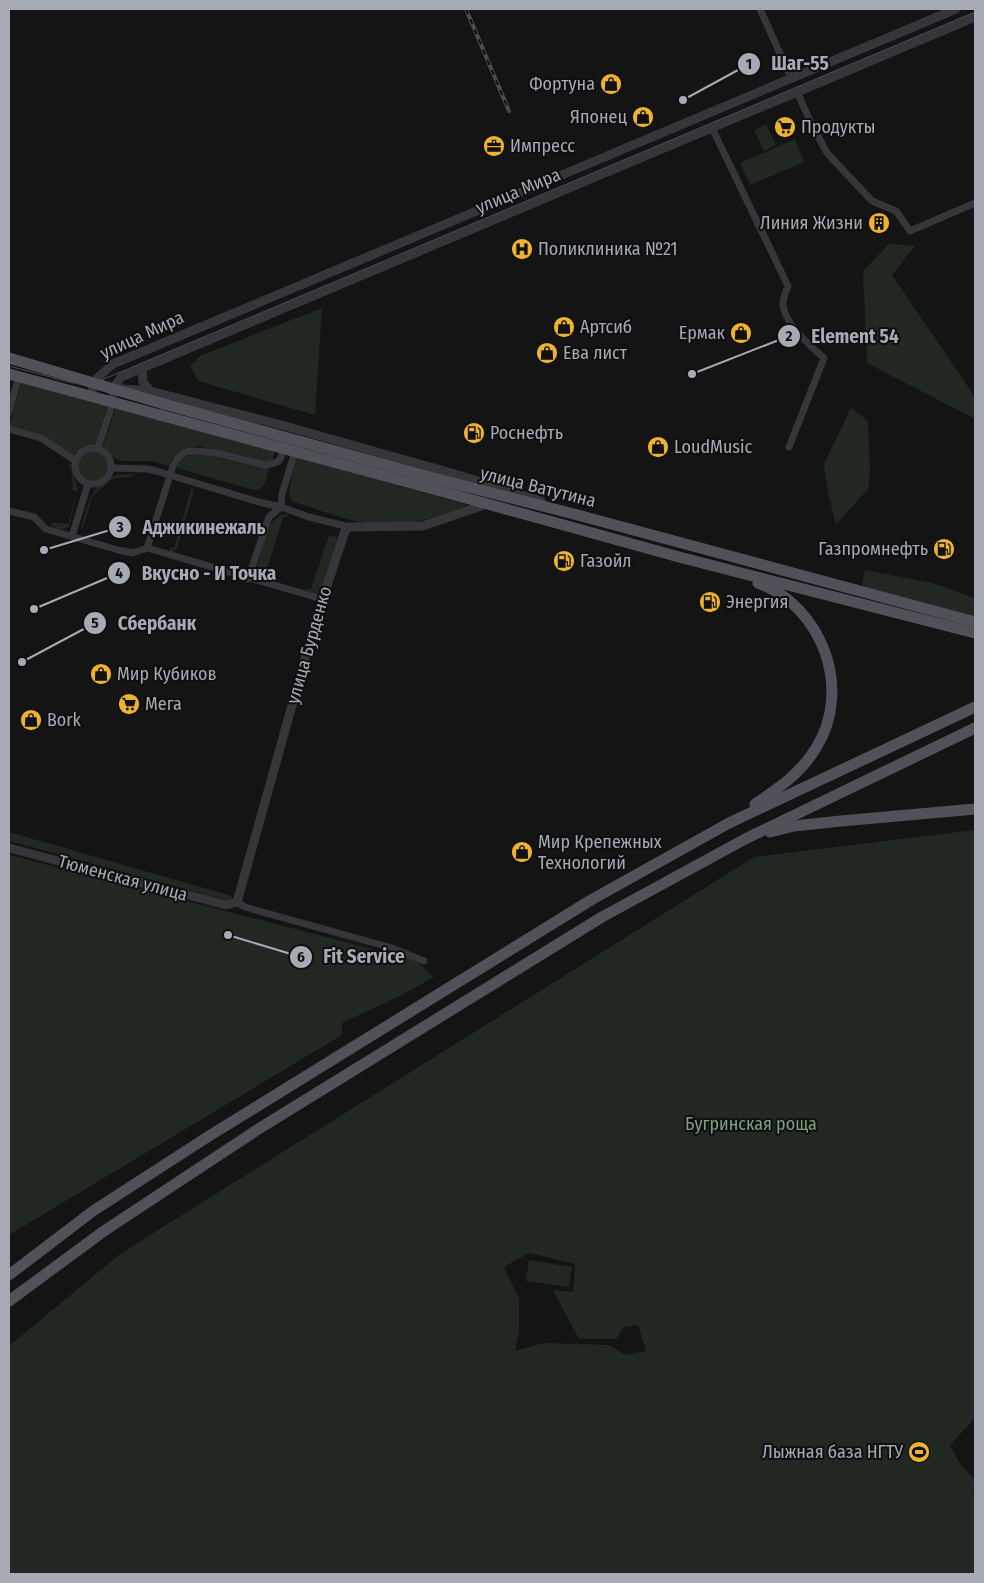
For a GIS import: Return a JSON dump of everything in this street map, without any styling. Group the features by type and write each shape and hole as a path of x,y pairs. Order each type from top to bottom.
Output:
{"main road":[{"name":"улица Мира","path":"9,358 93,383"},
{"path":"14,375 113,402"},
{"name":"улица Ватутина","path":"93,383 116,389 162,409"},
{"name":"улица Ватутина","path":"113,402 162,409 439,485 574,514 975,622"},
{"name":"улица Ватутина","path":"439,485 487,504 975,633"},
{"path":"716,565 771,588 792,603 809,622 821,642 829,661 831,677 832,702 829,718 817,747 803,766 785,784 729,823"},
{"path":"9,1275 93,1211 209,1136 591,900 729,823 975,707"},
{"path":"9,1301 104,1231 260,1128 602,917 747,838 975,728"},
{"path":"747,838 794,826 975,809"}],"street":[{"path":"760,9 810,123 827,153 872,201 896,211 910,231 975,203"},
{"name":"улица Мира","path":"91,396 93,383 113,364 956,9"},
{"name":"улица Мира","path":"113,402 121,377 975,17"},
{"path":"706,114 788,286 782,304 788,318 809,346 824,358 790,447"},
{"path":"332,271 339,286"},
{"path":"142,368 143,382 150,390"},
{"path":"9,412 14,375"},
{"path":"116,389 150,390 302,431 489,484 551,504 574,514"},
{"path":"98,448 113,402"},
{"path":"146,548 170,474 176,460 180,456 185,452 198,450 265,465 275,464 281,460 290,428"},
{"path":"9,429 41,438 76,461"},
{"path":"248,579 269,517 281,507 282,494 302,431"},
{"path":"98,448 103,450 110,458 112,468 104,482 88,484 76,472 76,461 82,452 98,448"},
{"path":"112,468 148,469 170,474 349,528 423,526 487,504"},
{"path":"72,536 88,484"},
{"path":"9,511 34,517 46,529 134,553 146,548 322,599"},
{"name":"улица Бурденко","path":"236,902 322,599 345,531 349,528"},
{"name":"Тюменская улица","path":"9,848 226,905 236,902"},
{"path":"236,902 245,907 392,948 424,961"}],"green space":[{"path":"766,124 776,145 764,151 754,130"},
{"path":"795,139 804,162 750,185 740,163"},
{"path":"889,244 915,246 892,275 975,397 975,419 867,363 863,271"},
{"path":"322,308 315,415 198,381 190,366 200,356"},
{"path":"22,381 108,404 97,445 82,449 71,455 9,427"},
{"path":"116,407 275,450 272,463 198,446 183,450 172,459 169,466 152,461 124,461 116,459 103,447"},
{"path":"851,408 868,421 870,475 868,489 836,524 828,494 824,464"},
{"path":"93,451 99,452 107,460 107,472 99,480 93,481 87,480 79,472 78,466 79,460 87,452"},
{"path":"199,454 269,468 265,483 261,488 254,490 177,468 178,462 186,456"},
{"path":"296,457 468,505 439,516 411,523 367,523 343,518 291,501 289,490"},
{"path":"69,463 73,467 73,475 78,490 69,526 65,529 60,529 51,525 52,522 68,524 77,492 72,490 73,485"},
{"path":"135,474 134,476 112,479 92,497 83,528 81,528 90,499 98,486 113,476"},
{"path":"192,487 194,490 177,548 173,553 170,552 170,547 174,548"},
{"path":"289,515 283,517 265,576 270,578 269,581 261,579 256,572 265,537 273,522 279,516"},
{"path":"329,535 338,538 322,591 317,594 306,591 307,588 311,589"},
{"path":"865,570 932,583 975,598 975,618 862,586"},
{"name":"Бугринская роща","path":"975,830 975,1418 950,1445 958,1461 975,1480 973,1491 975,1496 975,1574 9,1574 9,1346 120,1254 754,857","holes":["529,1253 575,1264 573,1292 553,1290 579,1339 616,1339 624,1327 638,1325 646,1351 625,1355 609,1345 544,1343 515,1351 519,1331 519,1298 504,1267"]},
{"path":"9,832 232,896 229,901 9,841"},
{"path":"9,855 415,960 434,977 404,994 342,1023 342,1035 9,1235"},
{"path":"529,1260 572,1267 569,1287 526,1281"}],"tram line":[{"path":"9,366 73,383 87,384 104,379 975,12"}],"railway":[{"path":"466,9 509,111"}],"place":[{"name":"Фортуна","path":"611,84"},
{"name":"Шаг-55","path":"683,100"},
{"name":"Японец","path":"643,117"},
{"name":"Продукты","path":"785,127"},
{"name":"Импресс","path":"494,146"},
{"name":"Линия Жизни","path":"879,223"},
{"name":"Поликлиника №21","path":"522,249"},
{"name":"Артсиб","path":"564,327"},
{"name":"Ермак","path":"741,333"},
{"name":"Ева лист","path":"547,353"},
{"name":"Element 54","path":"692,374"},
{"name":"Роснефть","path":"474,433"},
{"name":"LoudMusic","path":"658,447"},
{"name":"Газпромнефть","path":"944,549"},
{"name":"Аджикинежаль","path":"44,550"},
{"name":"Газойл","path":"564,561"},
{"name":"Энергия","path":"710,602"},
{"name":"Вкусно - И Точка","path":"34,609"},
{"name":"Сбербанк","path":"22,662"},
{"name":"Мир Кубиков","path":"101,674"},
{"name":"Мега","path":"129,704"},
{"name":"Bork","path":"31,720"},
{"name":"Мир Крепежных Технологий","path":"522,852"},
{"name":"Fit Service","path":"228,935"},
{"name":"Лыжная база НГТУ","path":"919,1452"}]}
